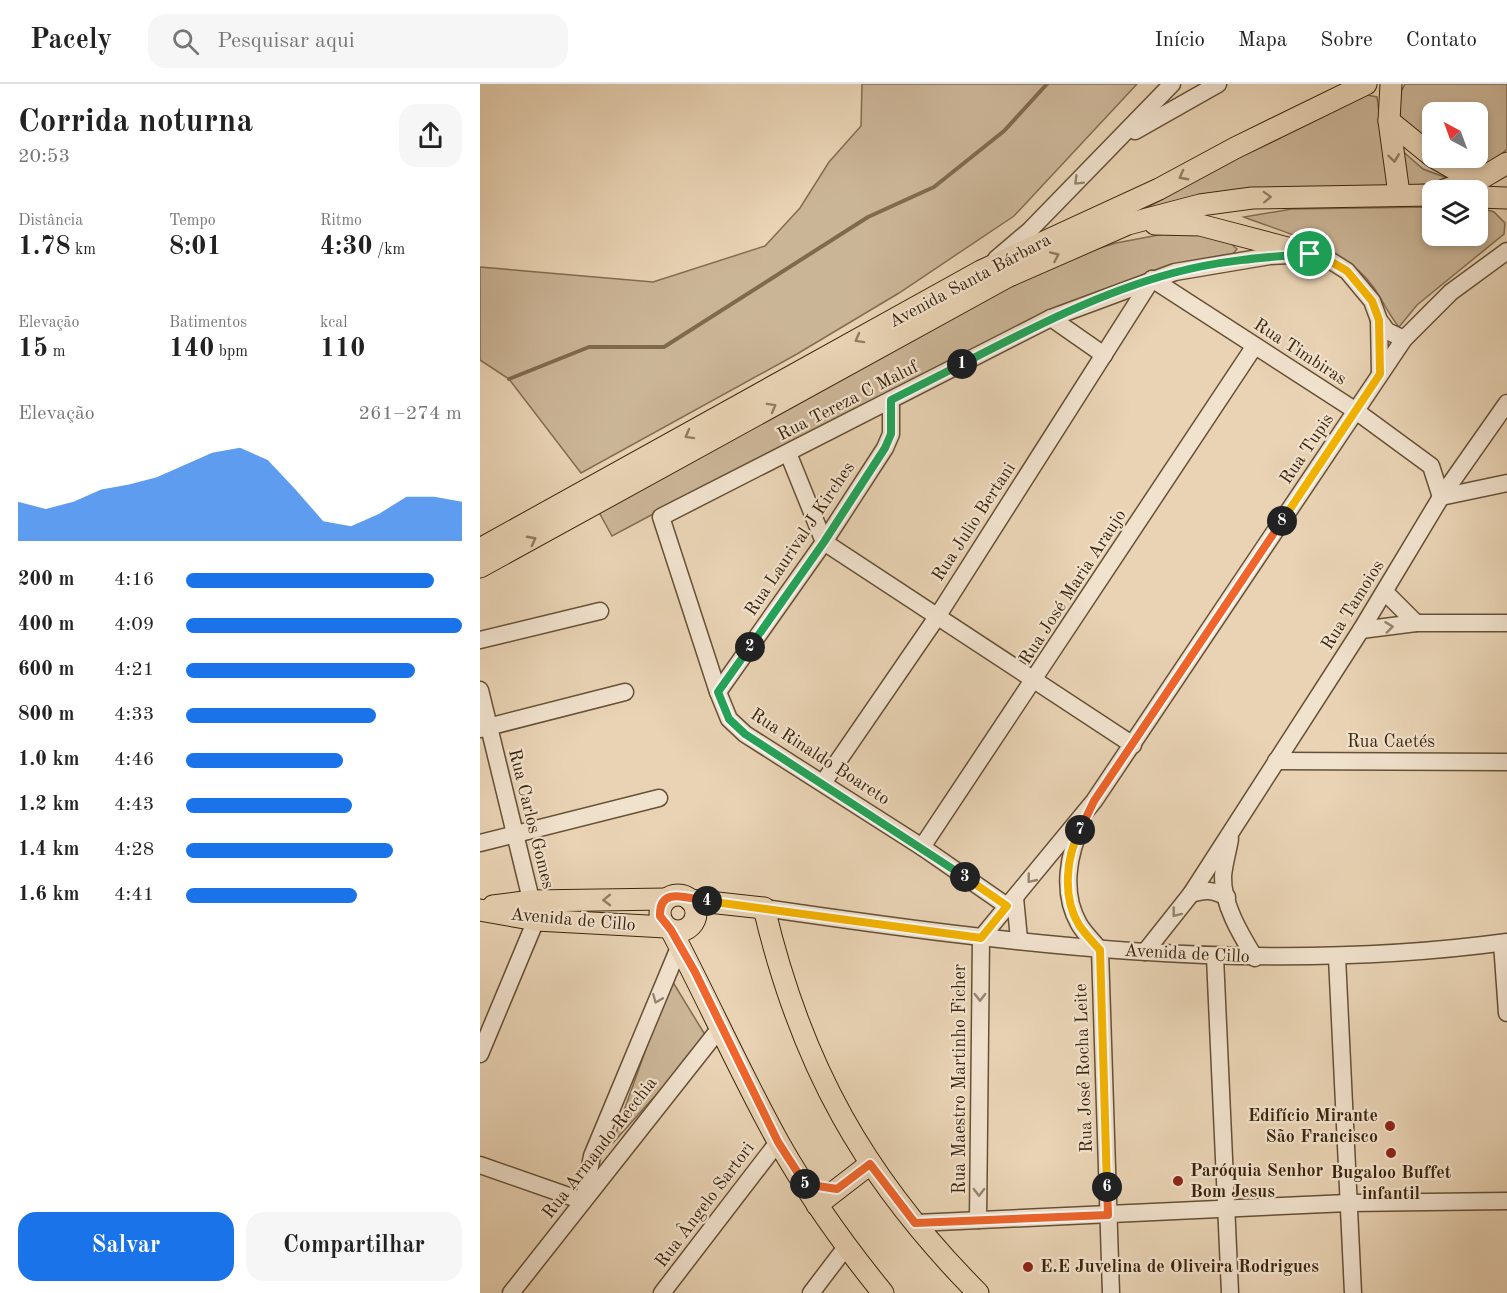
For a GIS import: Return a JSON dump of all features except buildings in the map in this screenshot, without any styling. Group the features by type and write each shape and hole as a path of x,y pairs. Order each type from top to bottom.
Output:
{"main road":[{"path":"1235,148 1339,84"},
{"name":"Avenida Santa Bárbara","path":"588,501 981,271 1160,189 1235,148 1366,84"},
{"path":"1391,84 1389,121 1399,194"},
{"path":"1389,121 1422,147"},
{"name":"Avenida Santa Bárbara","path":"1493,197 1507,163"},
{"path":"1453,168 1493,197"},
{"name":"Avenida Santa Bárbara","path":"588,501 997,283 1128,224 1181,209 1242,199 1422,194"},
{"path":"1128,224 1200,225 1310,254"},
{"path":"480,549 588,501"},
{"path":"480,567 588,501"},
{"path":"680,930 696,910 690,900 681,895 666,899 660,910 660,916 680,930 695,972 720,1028 778,1142 846,1247 883,1293"},
{"name":"Avenida de Cillo","path":"533,911 666,899"},
{"name":"Avenida de Cillo","path":"690,900 764,908"},
{"path":"680,930 725,904"},
{"path":"764,908 776,960 819,1075 870,1164 915,1223 978,1293"},
{"name":"Avenida de Cillo","path":"480,909 533,911 680,930"},
{"path":"817,1205 870,1164"},
{"path":"804,1184 837,1189"}],"street":[{"path":"981,271 1029,231 1172,84"},
{"path":"1119,140 1218,84"},
{"name":"Rua Tupis","path":"981,938 1094,801 1404,339 1451,292 1501,256 1507,241"},
{"path":"1310,254 1330,261 1347,271 1372,301 1379,320 1388,331 1404,339"},
{"name":"Rua Tereza C Maluf","path":"662,517 1051,318 1152,279 1204,266 1270,256 1310,254"},
{"name":"Rua Timbiras","path":"1152,279 1356,411 1431,466 1441,496"},
{"name":"Rua Julio Bertani","path":"823,783 937,617 1152,279"},
{"path":"1051,318 1104,356"},
{"path":"1379,320 1380,374"},
{"name":"Rua José Maria Araujo","path":"922,847 1034,682 1254,347"},
{"name":"Rua Laurival J Kirches","path":"718,692 824,542 885,448 891,434 891,400"},
{"name":"Rua Tamoios","path":"1145,952 1191,894 1385,592 1441,496 1507,403"},
{"path":"788,453 824,542 1133,745"},
{"path":"1441,496 1507,483"},
{"name":"Rua Rinaldo Boareto","path":"662,517 718,692 729,719 745,734 1011,902"},
{"path":"1385,592 1416,623"},
{"path":"480,640 600,611"},
{"path":"1361,630 1416,623 1507,624"},
{"name":"Rua Carlos Gomes","path":"480,690 484,728 515,834 533,911"},
{"path":"484,728 625,692"},
{"name":"Rua Caetés","path":"1276,761 1507,762"},
{"path":"480,843 659,798"},
{"name":"Rua Tupis","path":"1094,801 1077,834 1069,863 1068,886 1071,906 1079,924 1100,950"},
{"name":"Rua Tamoios","path":"1232,829 1223,877 1236,924 1255,958"},
{"path":"1055,849 1066,856 1069,863"},
{"path":"1191,894 1205,890 1227,897"},
{"path":"1011,902 1019,939"},
{"name":"Avenida de Cillo","path":"764,908 981,938 1019,939 1100,950 1215,957 1337,957 1504,942"},
{"path":"480,1054 533,911"},
{"path":"480,1165 583,1201 592,1156 680,930"},
{"name":"Rua Maestro Martinho Ficher","path":"978,1220 981,938"},
{"path":"1504,942 1507,1013"},
{"name":"Rua José Rocha Leite","path":"1100,950 1111,1293"},
{"path":"1215,957 1230,1293"},
{"path":"1337,957 1353,1293"},
{"name":"Rua Armando Recchia","path":"511,1293 720,1028"},
{"name":"Rua Ângelo Sartori","path":"662,1293 778,1142"},
{"path":"915,1223 1348,1203 1507,1202"},
{"path":"811,1293 846,1247"}],"shaded area":[{"path":"862,84 1137,84 1014,216 899,293 797,354 581,473 509,379 480,360 480,267 653,282 765,246 800,208 829,162 861,126"},
{"path":"1405,84 1507,84 1507,149 1488,164 1488,102 1422,102 1422,145 1401,124 1397,107"},
{"path":"1367,95 1377,97 1389,187 1139,212 1245,153"},
{"path":"1399,148 1423,169 1452,180 1422,180 1422,184 1406,186"},
{"path":"1422,207 1422,246 1488,246 1488,210 1494,212 1505,223 1504,234 1417,305 1399,327 1374,288 1348,262 1297,236 1244,217 1292,209"},
{"path":"1185,230 1225,238 1237,249 1227,261 1153,274 657,512 612,536 595,505 932,325 1041,272 1080,254 1116,243"},
{"path":"671,979 707,1038 612,1144"}],"waterway":[{"path":"509,379 589,347 664,347 868,217 934,187 1004,131 1047,84"}],"place":[{"name":"Edifício Mirante São Francisco","path":"1390,1126"},
{"name":"Bugaloo Buffet infantil","path":"1391,1153"},
{"name":"Paróquia Senhor Bom Jesus","path":"1178,1181"},
{"name":"E.E Juvelina de Oliveira Rodrigues","path":"1028,1267"}],"route":[{"path":"1310,254 1330,261 1347,271 1372,301 1379,320 1380,374 1094,801 1077,834 1069,863 1068,886 1071,906 1079,924 1100,950 1108,1215 915,1223 870,1164 837,1189 804,1184 778,1142 720,1028 695,972 671,930 662,922 660,910 662,904 670,896 681,895 690,900 981,938 1007,906 922,847 745,734 729,719 718,692 824,542 885,448 891,434 893,420 891,400 1051,318 1152,279 1204,266 1270,256 1310,254"}]}
